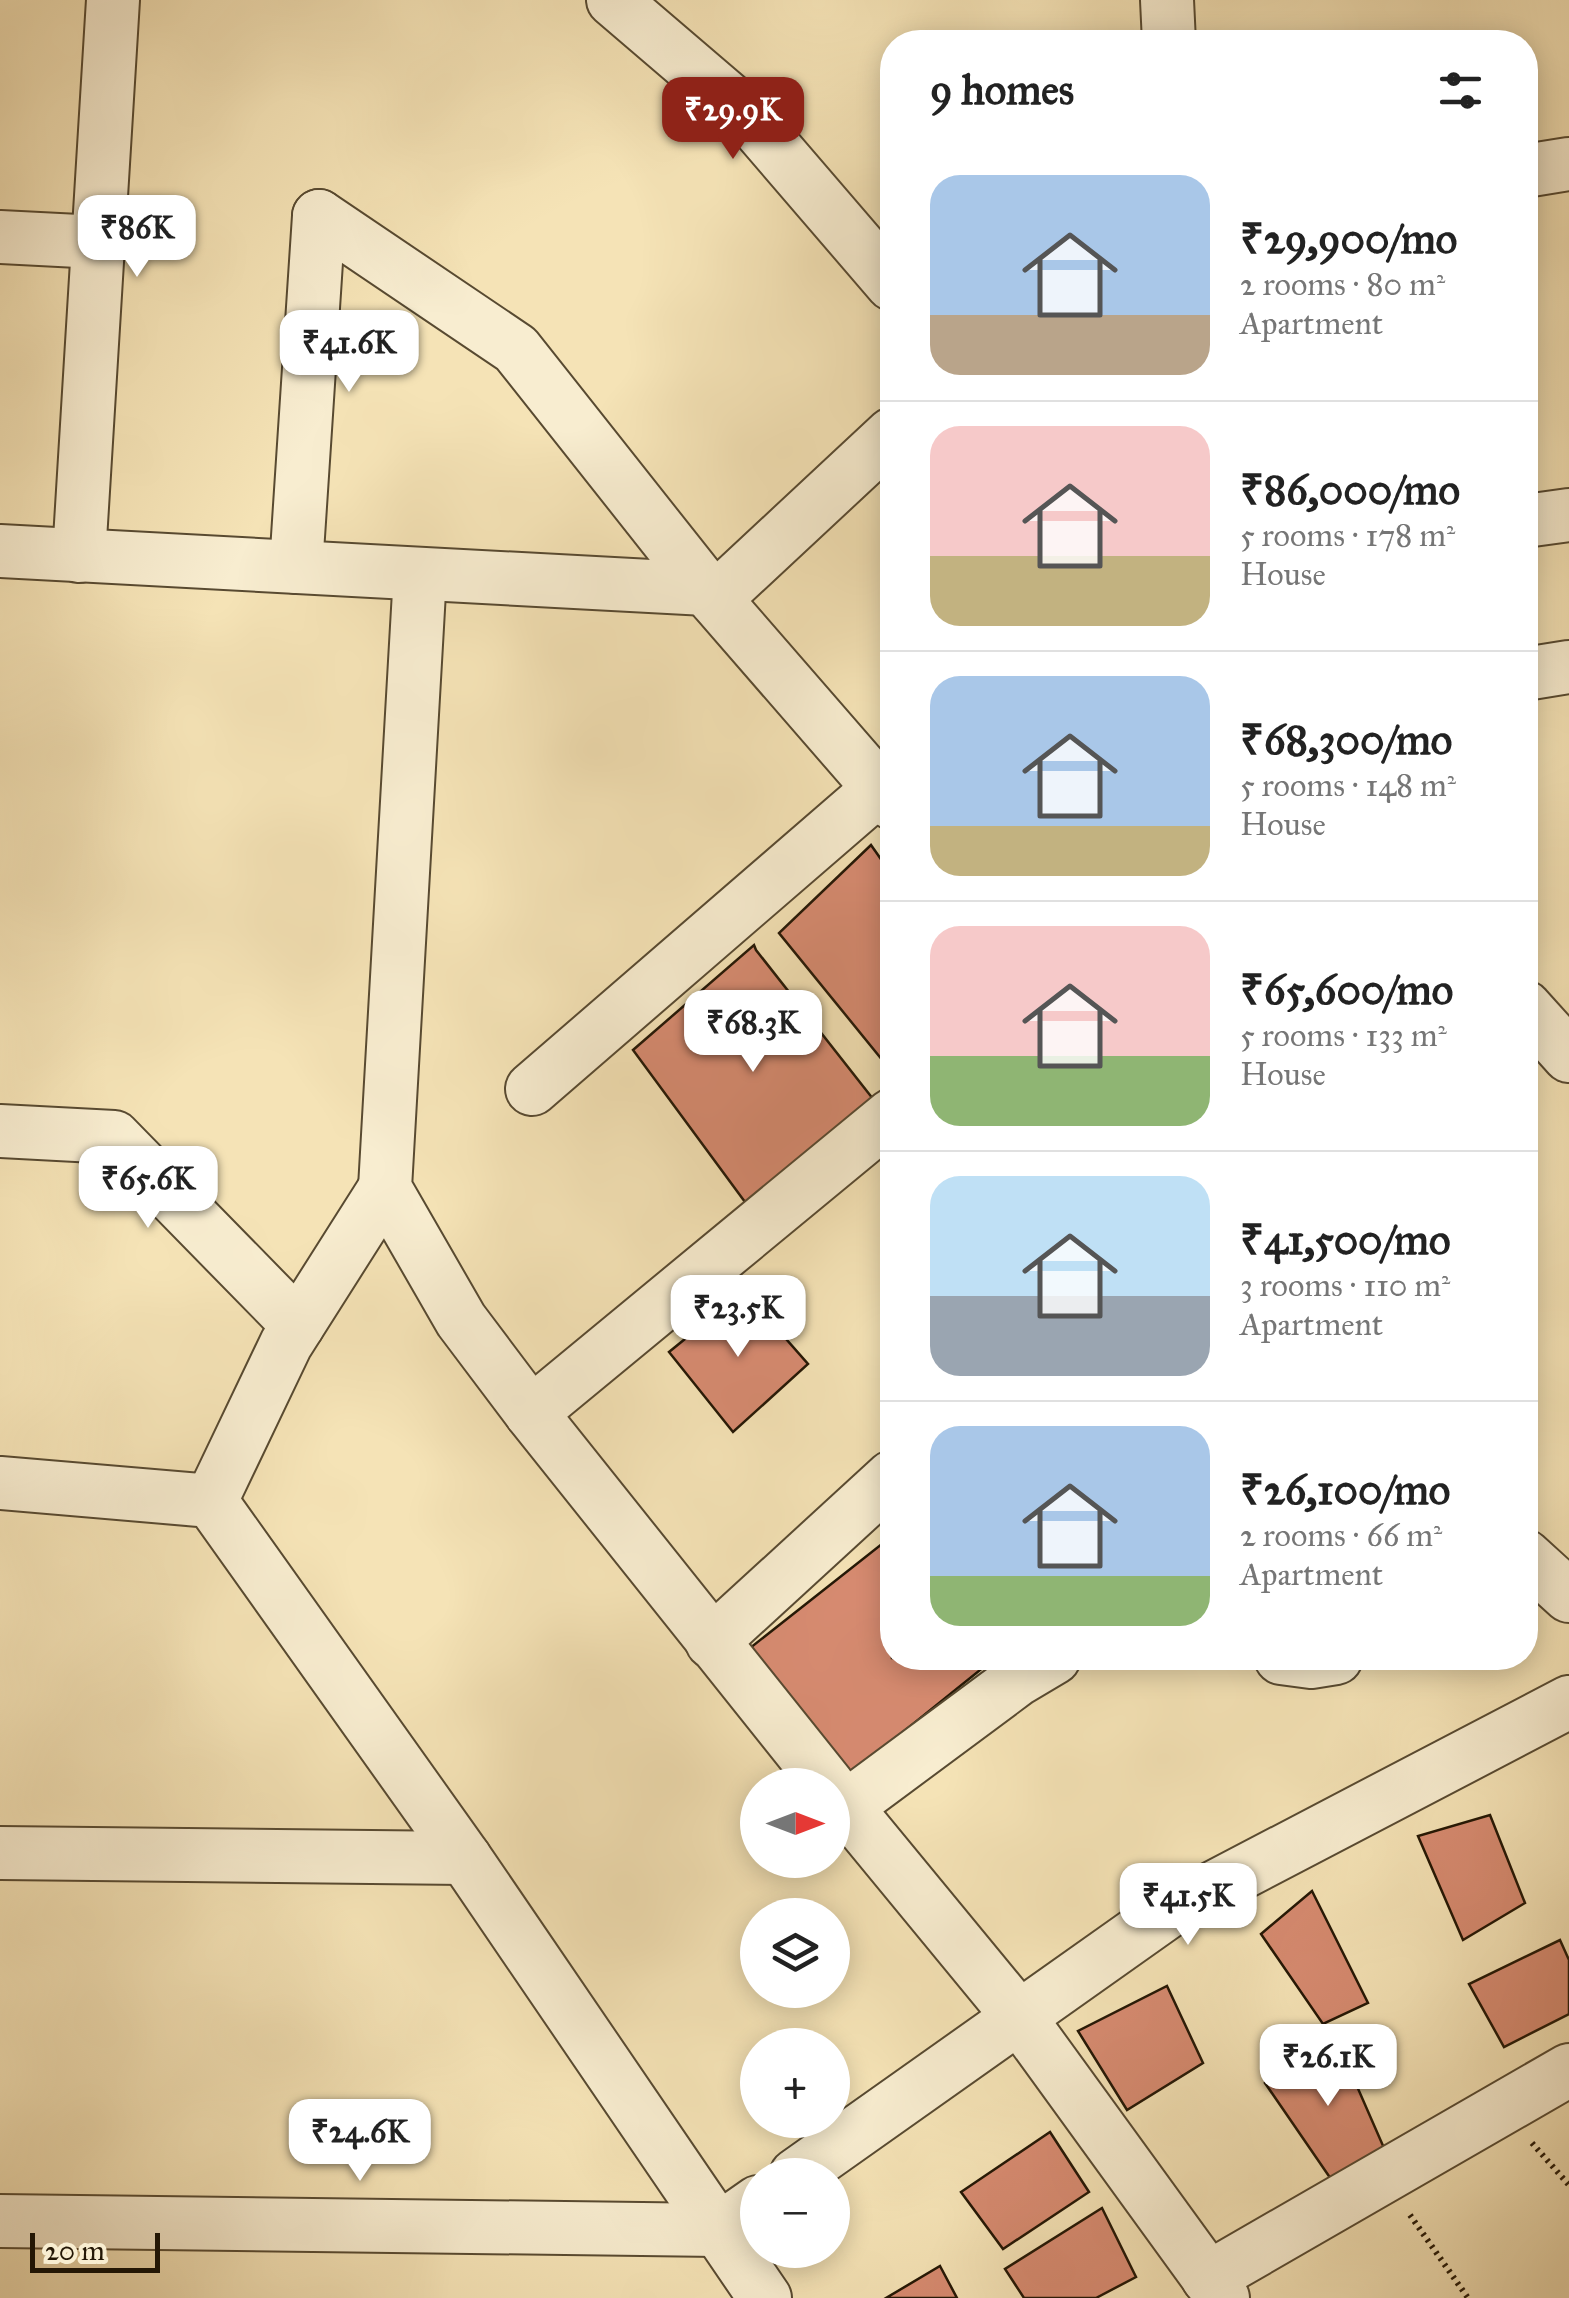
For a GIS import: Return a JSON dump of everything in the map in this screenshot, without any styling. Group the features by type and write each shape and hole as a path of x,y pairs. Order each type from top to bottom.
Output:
{"street":[{"path":"79,556 113,0"},
{"path":"613,0 745,113 880,270"},
{"path":"1167,0 1168,30"},
{"path":"1538,168 1569,164"},
{"path":"296,567 320,216 516,349 711,594 880,789"},
{"path":"0,238 98,242"},
{"path":"0,552 711,594 880,445"},
{"path":"1538,519 1569,515"},
{"path":"211,1502 286,1344 385,1188 420,574"},
{"path":"1538,672 1569,668"},
{"path":"532,1089 880,801"},
{"path":"1538,1021 1569,1056"},
{"path":"531,1413 880,1125"},
{"path":"0,1131 114,1137 298,1325"},
{"path":"385,1188 462,1320 531,1413 815,1768"},
{"path":"0,1482 211,1502 465,1858 738,2216 765,2298"},
{"path":"712,1642 880,1488"},
{"path":"1538,1568 1569,1596"},
{"path":"850,1785 1034,1670"},
{"path":"820,2158 1169,1911 1569,1702"},
{"path":"850,1811 1020,2017 1215,2288 1567,2075"},
{"path":"0,1854 465,1858"},
{"path":"0,2220 738,2216"}],"path":[{"path":"1530,2141 1569,2185"},
{"path":"1410,2214 1468,2298"}],"building":[{"path":"871,845 880,858 880,1057 779,933"},
{"path":"754,945 877,1104 745,1202 633,1050"},
{"path":"744,1291 808,1364 733,1432 669,1352"},
{"path":"880,1545 880,1670 980,1670 850,1775 850,1768 824,1768 745,1652"},
{"path":"1490,1815 1525,1903 1463,1940 1418,1836"},
{"path":"1312,1891 1368,2003 1323,2024 1261,1934"},
{"path":"1560,1940 1569,1960 1569,2014 1504,2047 1469,1984"},
{"path":"1167,1986 1203,2063 1127,2110 1078,2031"},
{"path":"1335,2036 1384,2148 1333,2182 1265,2083"},
{"path":"1050,2132 1089,2192 1003,2249 961,2192"},
{"path":"1102,2208 1136,2277 1096,2298 1024,2298 1005,2269"},
{"path":"940,2266 957,2298 886,2298"}]}
